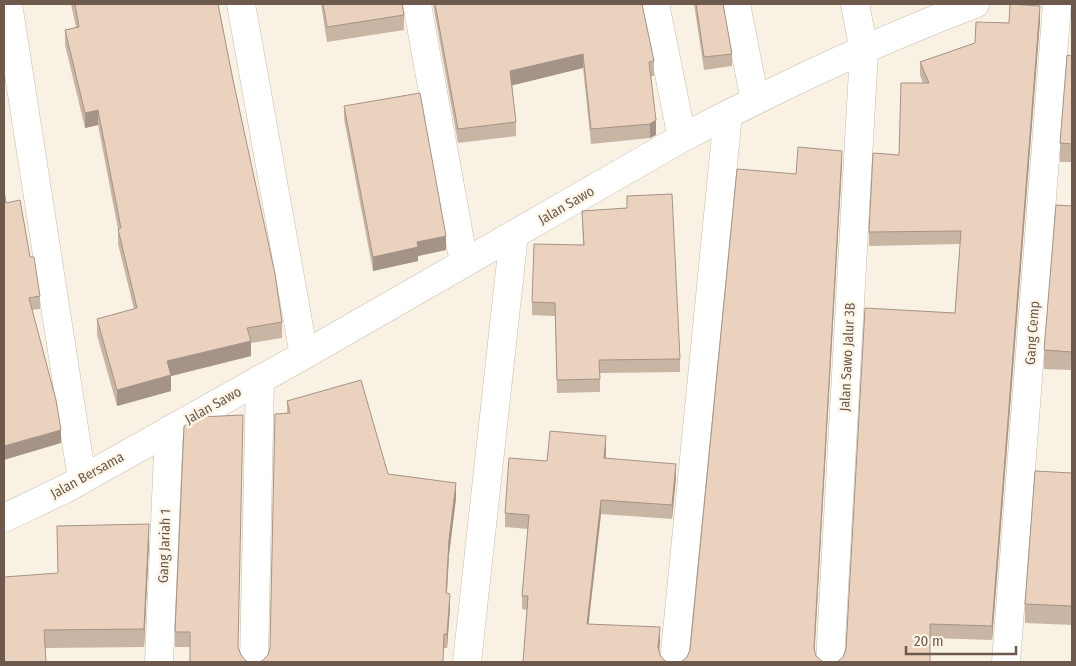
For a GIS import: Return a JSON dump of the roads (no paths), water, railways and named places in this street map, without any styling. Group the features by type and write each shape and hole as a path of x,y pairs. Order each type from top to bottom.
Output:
{"street":[{"path":"8,4 82,479"},
{"path":"241,4 304,355"},
{"path":"417,4 464,263"},
{"path":"655,4 682,138"},
{"path":"736,4 754,101"},
{"name":"Jalan Sawo Jalur 3B","path":"830,662 864,51 856,4"},
{"name":"Jalan Sawo","path":"169,430 304,355 682,138 754,101 864,51 975,4"},
{"name":"Gang Cemp","path":"1006,662 1057,4"},
{"path":"674,662 728,114"},
{"path":"467,662 514,234"},
{"path":"254,662 260,379"},
{"name":"Jalan Bersama","path":"4,518 82,479 169,430"},
{"name":"Gang Jariah 1","path":"159,662 169,430"}]}
